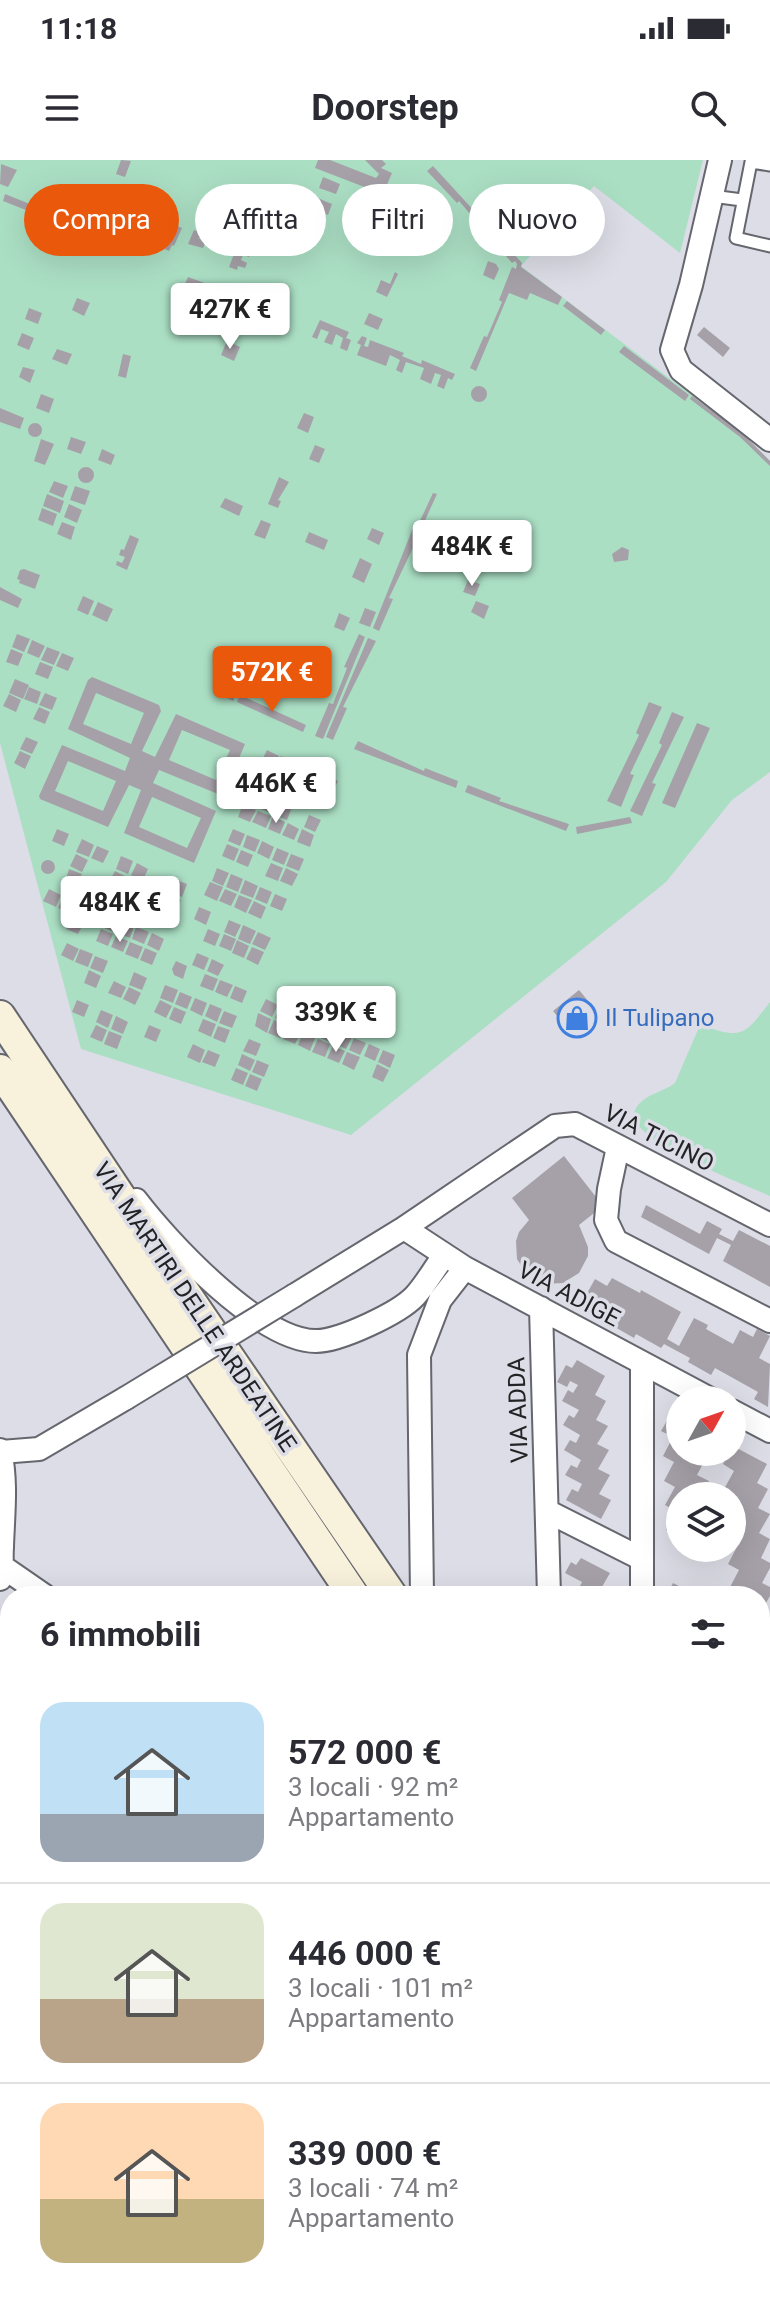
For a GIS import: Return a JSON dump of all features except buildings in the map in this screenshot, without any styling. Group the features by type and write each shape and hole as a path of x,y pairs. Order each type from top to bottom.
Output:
{"street":[{"path":"720,160 691,285 672,350 681,370 770,440"},
{"name":"VIA MARTIRI DELLE ARDEATINE","path":"0,1016 385,1586"},
{"name":"VIA MARTIRI DELLE ARDEATINE","path":"0,1070 347,1586"},
{"path":"0,1097 43,1134"},
{"path":"63,1111 93,1143 142,1209 225,1296 288,1337 317,1342 367,1327 414,1297 444,1256"},
{"name":"VIA TICINO","path":"0,1451 39,1449 404,1228 555,1126 575,1124 770,1225"},
{"path":"618,1147 606,1220 616,1241 770,1321"},
{"name":"VIA ADIGE","path":"404,1228 465,1268 686,1386"},
{"path":"422,1586 419,1355 440,1300 465,1268"},
{"name":"VIA ADDA","path":"541,1308 549,1586"},
{"path":"642,1363 642,1586"},
{"path":"746,1418 770,1431"},
{"path":"0,1451 6,1510 1,1549 2,1573 26,1586"},
{"path":"547,1511 642,1559"}],"lane":[{"path":"770,165 752,161 736,238 770,246"},
{"path":"712,196 742,200"}],"green space":[{"path":"0,160 703,160 680,253 605,195 605,184 469,184 469,256 530,256 521,266 742,433 770,461 770,772 732,800 666,882 351,1135 81,1049 0,743"},
{"path":"770,1002 770,1196 666,1147 647,1134 636,1121 635,1110 648,1097 675,1083 700,1025 725,1032 741,1032"}],"place":[{"name":"Il Tulipano","path":"577,1018"}]}
